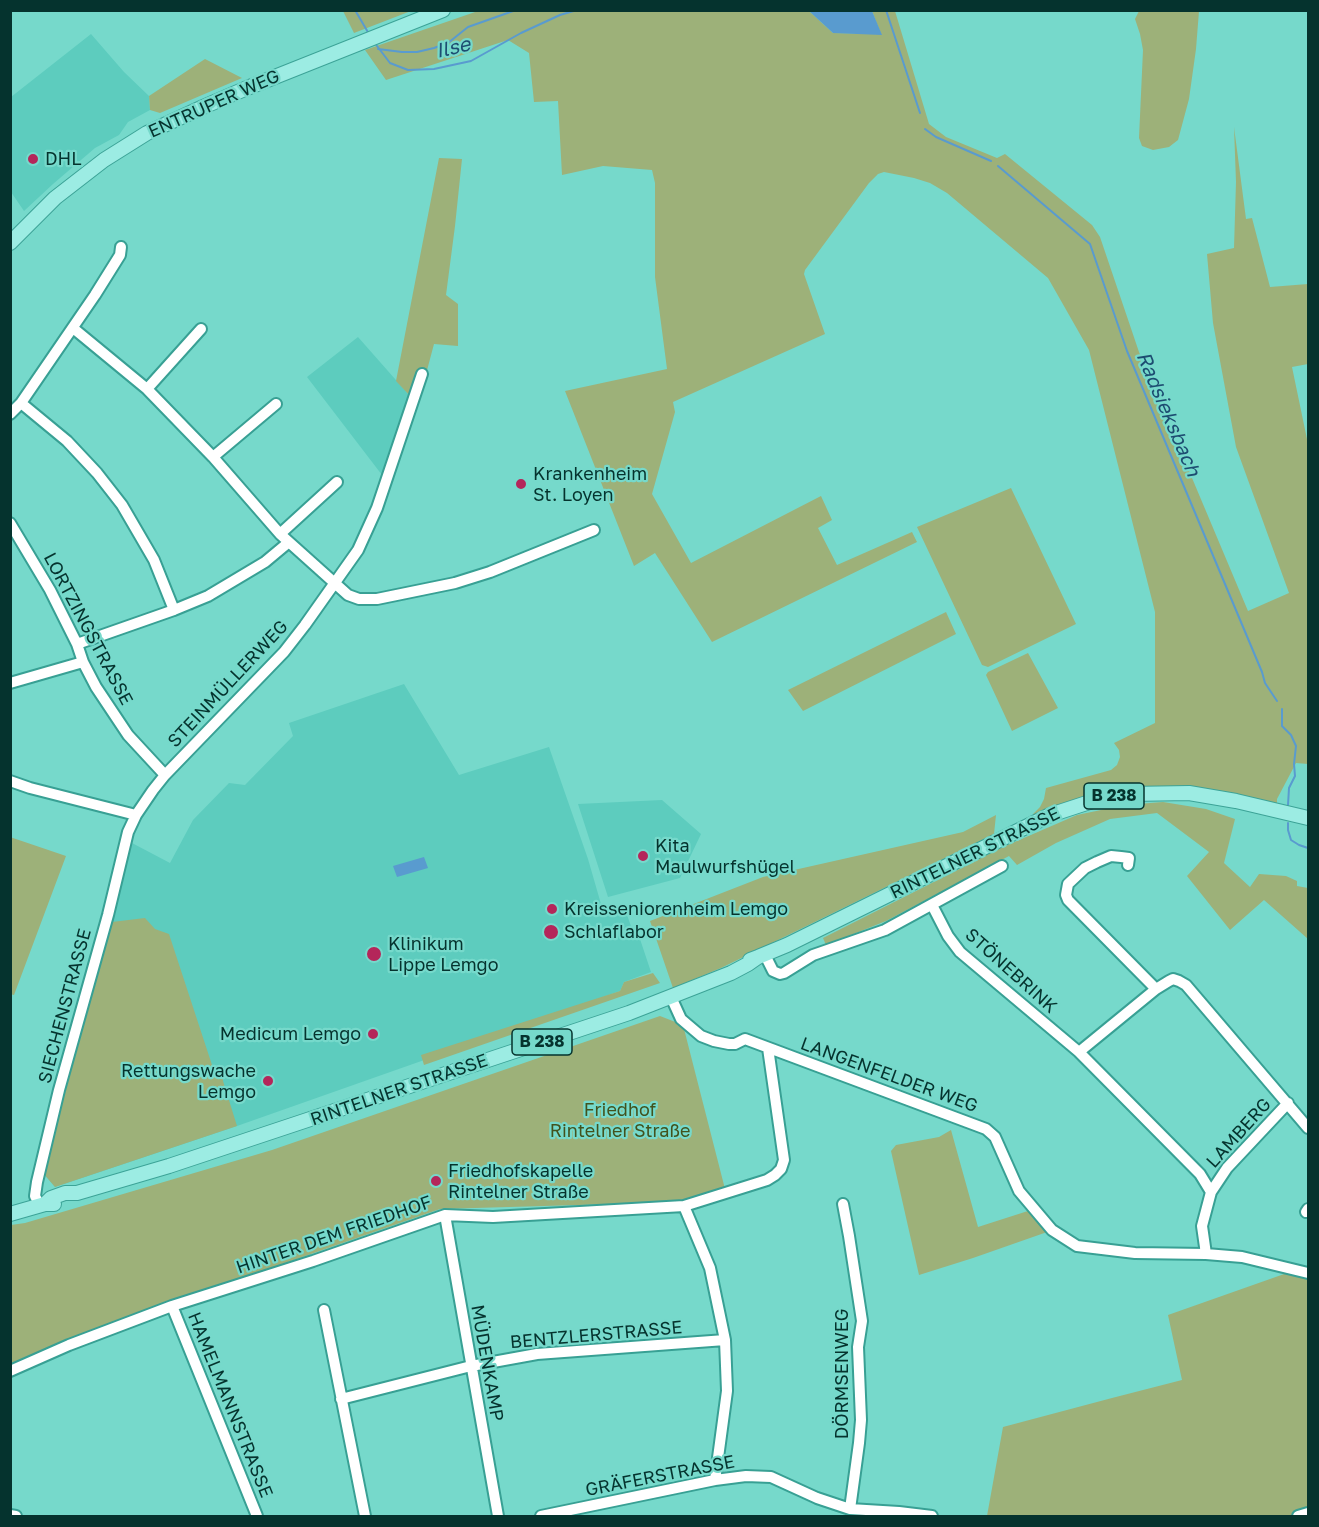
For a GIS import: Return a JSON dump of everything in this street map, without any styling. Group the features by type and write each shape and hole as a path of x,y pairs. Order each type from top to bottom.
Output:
{"main road":[{"name":"ENTRUPER WEG","path":"10,243 55,198 98,164 141,136 203,107 443,10"},
{"name":"RINTELNER STRASSE","path":"10,1214 43,1205 51,1198 64,1193 77,1193 169,1166 671,997 718,977 746,960 787,945 1050,814 1102,798 1129,794 1189,793 1236,801 1308,818"}],"street":[{"path":"10,414 21,403 73,328 120,255 121,247"},
{"path":"73,328 147,389 213,457 280,534 348,595 359,599 387,598 455,583 490,572 594,530"},
{"path":"147,389 201,329"},
{"name":"STEINMÜLLERWEG","path":"136,815 165,775 284,652 358,550 377,508 422,374"},
{"path":"21,403 67,441 98,473 122,505 154,560 174,610"},
{"path":"213,457 276,404"},
{"path":"280,534 337,482"},
{"name":"LORTZINGSTRASSE","path":"10,523 50,590 96,687 128,735 165,775"},
{"path":"77,644 208,596 265,562 289,542"},
{"path":"10,683 83,663"},
{"path":"10,781 136,815"},
{"name":"SIECHENSTRASSE","path":"43,1205 35,1196 36,1182 128,832 136,815"},
{"path":"1080,1052 1156,989 1065,895 1068,885 1085,868 1097,862 1111,856 1129,858 1128,865"},
{"path":"762,956 773,971 784,974 807,958 885,930 1002,866"},
{"name":"STÖNEBRINK","path":"932,905 948,936 960,952 1080,1052 1200,1174 1211,1192"},
{"name":"LAMBERG","path":"1156,989 1173,980 1186,986 1308,1128"},
{"name":"LANGENFELDER WEG","path":"671,997 681,1019 701,1036 729,1044 745,1039 986,1129 995,1137 1019,1191 1052,1230 1077,1246 1135,1253 1242,1257 1308,1273"},
{"name":"HINTER DEM FRIEDHOF","path":"10,1371 69,1345 172,1306 446,1215 493,1217 684,1206 766,1180 781,1169 784,1160 768,1048"},
{"name":"LAMBERG","path":"1206,1254 1202,1226 1211,1192 1227,1168 1288,1103"},
{"name":"DÖRMSENWEG","path":"843,1204 862,1322 858,1347 861,1420 850,1509"},
{"path":"684,1206 710,1268 725,1340 727,1391 715,1480"},
{"name":"MÜDENKAMP","path":"446,1215 498,1516"},
{"name":"HAMELMANNSTRASSE","path":"172,1306 257,1516"},
{"path":"324,1310 365,1516"},
{"name":"BENTZLERSTRASSE","path":"341,1399 471,1366 537,1354 725,1340"},
{"name":"GRÄFERSTRASSE","path":"541,1516 715,1480 746,1476 771,1477 817,1498 850,1509 932,1516"},
{"path":"1298,1516 1308,1513"},
{"path":"10,1515 16,1516"}],"shaded area":[{"path":"809,11 872,11 882,35 833,33"},
{"path":"91,34 124,72 149,96 150,110 128,122 119,135 95,148 24,211 11,192 11,97"},
{"path":"358,337 410,396 382,475 307,377"},
{"name":"Klinikum Lippe Lemgo","path":"404,684 459,775 549,747 588,859 603,911 611,917 626,912 632,935 638,933 651,972 624,982 620,991 237,1126 55,1187 43,1173 132,843 170,863 193,820 229,783 245,785 293,736 289,723"},
{"name":"Kita Maulwurfshügel","path":"662,800 701,834 680,878 608,897 578,804"},
{"path":"424,857 428,868 397,877 393,866"}],"green space":[{"path":"343,11 411,11 354,33"},
{"path":"478,11 809,11 833,33 881,34 872,11 895,11 929,124 946,137 997,158 1005,154 1092,225 1100,237 1139,352 1248,611 1289,593 1236,447 1213,323 1207,254 1234,248 1236,182 1234,127 1246,219 1252,218 1270,287 1308,284 1308,364 1292,367 1308,444 1308,764 1296,763 1277,799 1277,805 1224,793 1172,786 1135,788 1033,816 1044,799 1046,788 1111,770 1117,765 1120,757 1119,750 1114,743 1155,723 1155,612 1089,350 1048,278 947,193 930,183 884,172 878,174 805,270 804,274 825,334 673,402 675,412 652,494 691,563 821,496 832,520 818,528 837,565 912,532 917,542 712,642 655,553 634,566 565,391 667,369 655,277 655,183 652,170 603,166 562,175 558,101 534,102 529,53 508,40 386,80 365,50"},
{"path":"1139,11 1199,11 1189,99 1178,140 1169,147 1153,150 1142,146 1139,138 1143,50 1135,19"},
{"path":"205,59 242,78 160,113 150,110 149,96"},
{"path":"439,158 462,159 446,295 458,304 458,346 434,344 426,374 416,374 410,396 396,381"},
{"path":"1011,488 1076,624 988,667 982,665 917,527"},
{"path":"946,612 956,634 803,711 788,690"},
{"path":"1028,653 1058,708 1012,731 986,675"},
{"path":"1163,802 1206,809 1235,819 1224,863 1250,887 1259,874 1286,876 1297,881 1297,886 1308,888 1308,939 1264,900 1230,930 1187,876 1209,852 1157,813 1110,819 1056,843 1017,865 1009,856 886,921 826,945 823,938 1003,847 1077,815 1125,805"},
{"path":"996,815 994,834 721,968 673,988 650,921 763,877 963,832"},
{"path":"10,837 66,856 14,995 10,994"},
{"path":"145,918 155,929 169,934 212,1065 223,1071 223,1081 237,1126 55,1187 43,1173 112,922"},
{"path":"653,973 660,983 424,1065 421,1055 620,991 624,982"},
{"name":"Friedhof Rintelner Straße","path":"660,1016 683,1025 725,1189 683,1202 440,1209 93,1330 11,1366 11,1225 25,1223 272,1150"},
{"path":"951,1130 978,1227 1031,1210 1050,1231 919,1275 891,1151 896,1145 939,1137"},
{"path":"1287,1273 1308,1278 1308,1511 1293,1516 987,1516 1003,1427 1182,1380 1168,1315"}],"waterway":[{"name":"Ilse","path":"355,10 369,34"},
{"path":"378,49 417,52 434,48 448,43 468,27 516,10"},
{"name":"Ilse","path":"374,42 390,63 408,70 434,69 471,61 521,33 560,15 577,10"},
{"name":"Radsieksbach","path":"886,10 920,113"},
{"name":"Radsieksbach","path":"925,129 936,137 991,161"},
{"name":"Radsieksbach","path":"998,166 1090,244 1127,351 1265,683 1277,701"},
{"name":"Radsieksbach","path":"1282,709 1282,726 1291,735 1296,746 1295,776 1289,788 1288,805"},
{"name":"Radsieksbach","path":"1288,823 1291,840 1308,848"}],"place":[{"name":"DHL","path":"33,159"},
{"name":"Krankenheim St. Loyen","path":"521,484"},
{"name":"Kita Maulwurfshügel","path":"643,856"},
{"name":"Kreisseniorenheim Lemgo","path":"552,909"},
{"name":"Schlaflabor","path":"551,932"},
{"name":"Klinikum Lippe Lemgo","path":"374,954"},
{"name":"Medicum Lemgo","path":"373,1034"},
{"name":"Rettungswache Lemgo","path":"268,1081"},
{"name":"Friedhofskapelle Rintelner Straße","path":"436,1181"}]}
